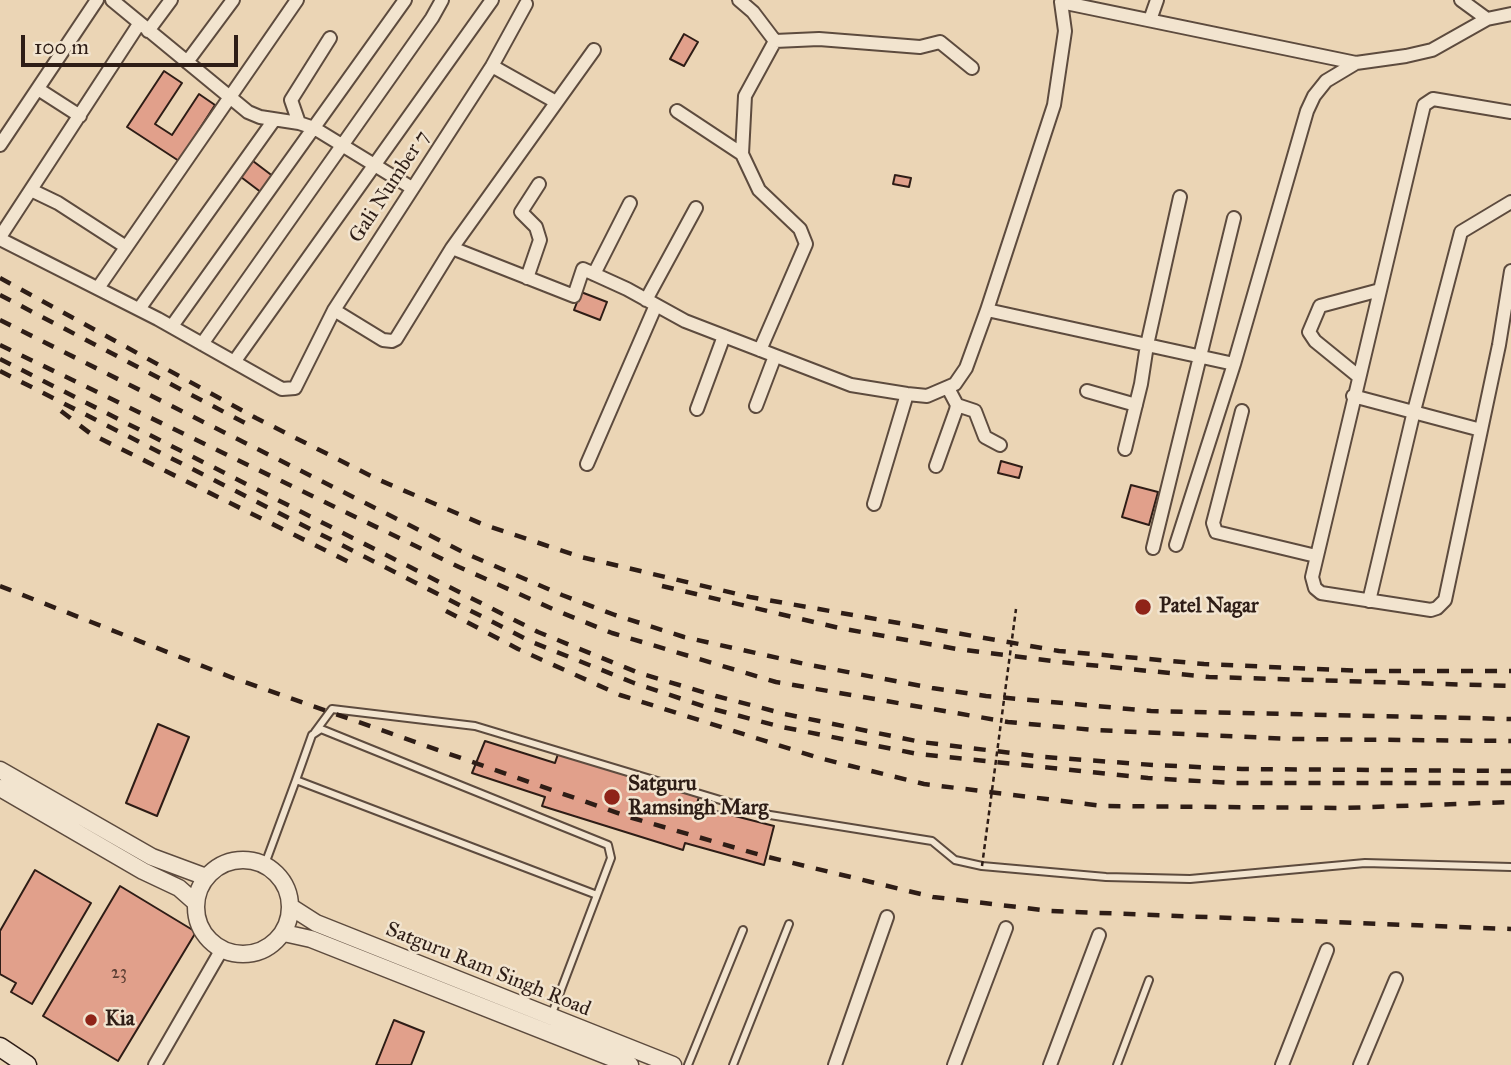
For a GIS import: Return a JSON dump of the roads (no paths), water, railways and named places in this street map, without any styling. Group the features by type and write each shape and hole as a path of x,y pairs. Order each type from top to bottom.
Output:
{"main road":[{"path":"0,1047 27,1065"}],"street":[{"path":"0,145 97,0"},
{"path":"112,0 253,115 314,128 412,188"},
{"path":"171,0 144,27 80,116 0,238 172,326 234,362 492,0"},
{"path":"187,62 233,0"},
{"path":"98,288 296,0"},
{"path":"172,326 405,0"},
{"path":"202,344 442,0"},
{"path":"739,0 753,12 775,41"},
{"path":"1150,20 1157,0"},
{"path":"1461,0 1487,19"},
{"path":"452,248 574,296 583,269 685,321 851,385 927,396 955,384 967,368 987,310 1054,105 1065,31 1060,1 1356,63 1432,50 1487,19 1511,14"},
{"name":"Gali Number 7","path":"234,362 282,389 290,390 298,385 334,310 492,66 526,4"},
{"path":"299,123 291,100 330,38"},
{"path":"775,41 819,39 920,47 940,42 972,68"},
{"path":"760,350 806,244 800,229 759,190 743,154 745,96 775,41"},
{"path":"334,310 383,340 396,339 452,248 594,50"},
{"path":"1176,545 1234,364 1307,111 1314,96 1326,81 1356,63"},
{"path":"492,66 556,102"},
{"path":"38,89 80,116"},
{"path":"1511,112 1433,99 1424,105 1316,556 1312,577 1315,588 1321,593 1430,610 1437,608 1445,600 1499,345 1511,271"},
{"path":"677,111 743,154"},
{"path":"139,309 274,120"},
{"path":"527,278 540,240 536,227 521,212 539,184"},
{"path":"31,190 58,203 126,247"},
{"path":"1125,449 1180,197"},
{"path":"1369,601 1414,411 1461,232 1511,202"},
{"path":"594,274 630,203"},
{"path":"587,464 651,303 696,208"},
{"path":"1153,548 1234,218"},
{"path":"1359,376 1315,341 1309,332 1320,306 1380,290"},
{"path":"987,310 1234,364"},
{"path":"697,410 724,336"},
{"path":"756,406 775,356"},
{"path":"948,388 957,405 975,411 985,437 1000,444"},
{"path":"1087,391 1136,405"},
{"path":"874,504 907,394"},
{"path":"1353,396 1480,430"},
{"path":"936,466 957,405"},
{"path":"1242,411 1213,523 1216,532 1316,556"},
{"path":"0,770 152,857 206,877"},
{"path":"0,788 143,871 179,888 195,903"},
{"path":"244,859 265,864 279,875 288,890 291,907 284,933 267,948 244,955 222,949 207,938 198,922 195,903 206,877 222,863 244,859"},
{"name":"Satguru Ram Singh Road","path":"291,907 316,923 673,1065"},
{"path":"835,1065 887,917"},
{"path":"954,1065 1006,928"},
{"name":"Satguru Ram Singh Road","path":"284,933 311,939 630,1065"},
{"path":"1050,1065 1100,935"},
{"path":"155,1065 222,949"},
{"path":"1282,1065 1327,950"},
{"path":"1360,1065 1396,979"}],"lane":[{"path":"265,864 315,732 332,709 475,726 770,815 932,841 955,860 982,866 1105,877 1190,879 1365,863 1511,867"},
{"path":"315,732 321,729 607,845 611,858 550,1018"},
{"path":"296,780 597,895"},
{"path":"733,1065 789,924"},
{"path":"688,1065 743,930"},
{"path":"1117,1065 1149,981"}],"railway":[{"path":"0,278 256,418 377,479 482,524 581,557 750,597 1059,651 1204,664 1362,671 1511,671"},
{"path":"0,295 249,425"},
{"path":"0,320 467,554 562,595 684,637 805,664 986,696 1151,711 1511,719"},
{"path":"0,345 459,567 555,610 612,633 776,682 1008,722 1094,730 1293,739 1511,741"},
{"path":"0,359 538,632 639,673 716,696 785,714 921,742 1044,757 1242,769 1511,771"},
{"path":"0,371 532,642 634,683 709,708 782,727 918,754 1148,778 1232,783 1511,783"},
{"path":"61,411 91,434 355,565"},
{"path":"0,586 233,678 629,817 764,856 933,897 1051,911 1511,929"},
{"path":"662,586 839,628 957,649 1060,662 1209,677 1511,686"},
{"path":"446,611 518,649 620,695 819,758 924,784 1103,806 1344,808 1511,802"}],"place":[{"name":"Patel Nagar","path":"1143,607"},
{"name":"Satguru Ramsingh Marg","path":"612,797"},
{"name":"Kia","path":"91,1020"}]}
